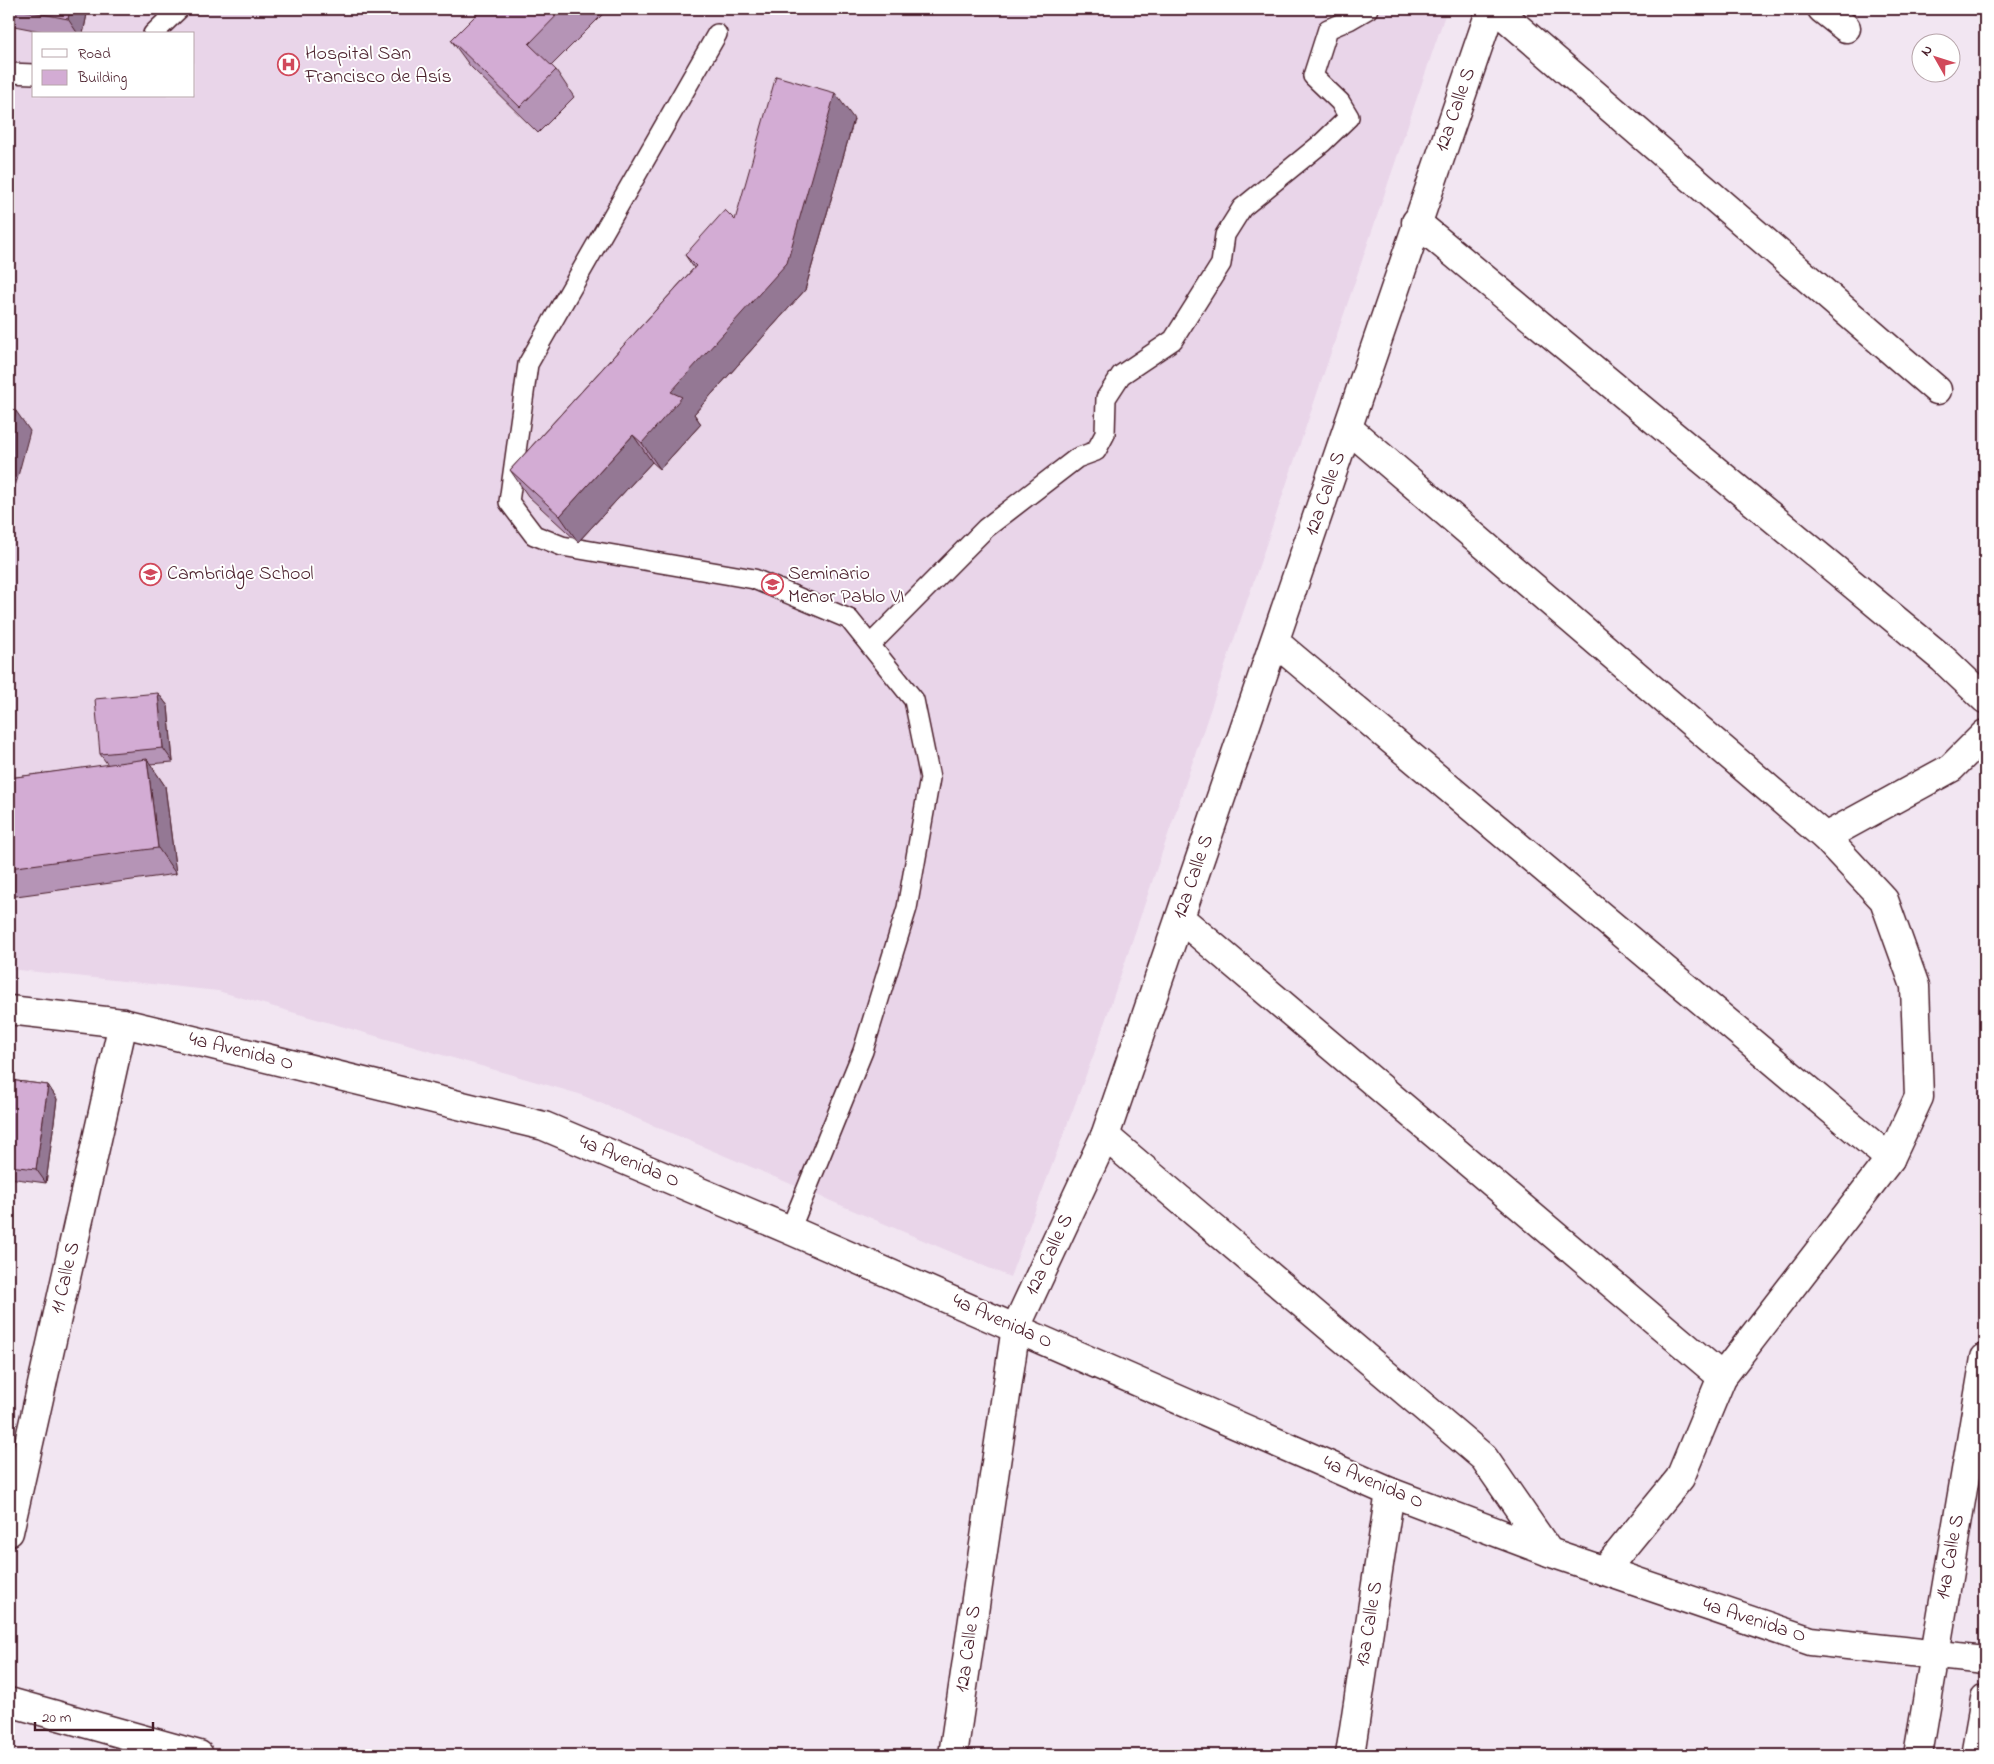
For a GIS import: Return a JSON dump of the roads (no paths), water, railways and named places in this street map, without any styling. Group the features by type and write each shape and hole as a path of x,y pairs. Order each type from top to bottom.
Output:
{"street":[{"name":"12a Calle S","path":"953,1755 1016,1328 1105,1136 1349,428 1416,222 1491,9"},
{"path":"1496,9 1937,390"},
{"path":"1822,9 1846,28"},
{"path":"1416,222 1943,660 1985,699"},
{"path":"1349,428 1824,837 1884,900 1915,986 1919,1097 1890,1159 1722,1377 1680,1478 1604,1571"},
{"path":"1275,642 1890,1159"},
{"path":"1824,837 1951,768 1985,734"},
{"path":"1180,918 1722,1377"},
{"name":"4a Avenida O","path":"9,1010 123,1023 544,1126 790,1230 1390,1492 1549,1552 1811,1641 1985,1660"},
{"name":"11 Calle S","path":"9,1532 123,1023"},
{"path":"1105,1136 1484,1458 1549,1552"},
{"name":"14a Calle S","path":"1918,1755 1985,1358"},
{"name":"13a Calle S","path":"1350,1755 1390,1492"},
{"path":"1976,1755 1985,1699"},
{"path":"9,1702 199,1755"}],"lane":[{"path":"155,32 179,9"},
{"path":"870,644 986,528 1077,458 1096,451 1105,434 1106,398 1121,376 1173,340 1221,264 1225,235 1242,208 1322,142 1349,117 1340,102 1313,76 1328,29 1368,9"},
{"path":"717,34 528,364 509,502 534,535 562,546 754,578 849,619 914,700 930,778 907,908 863,1051 790,1230"},
{"path":"9,73 32,74"}],"place":[{"name":"Hospital San Francisco de Asís","path":"289,65"},
{"name":"Cambridge School","path":"151,574"},
{"name":"Seminario Menor Pablo VI","path":"772,585"}]}
